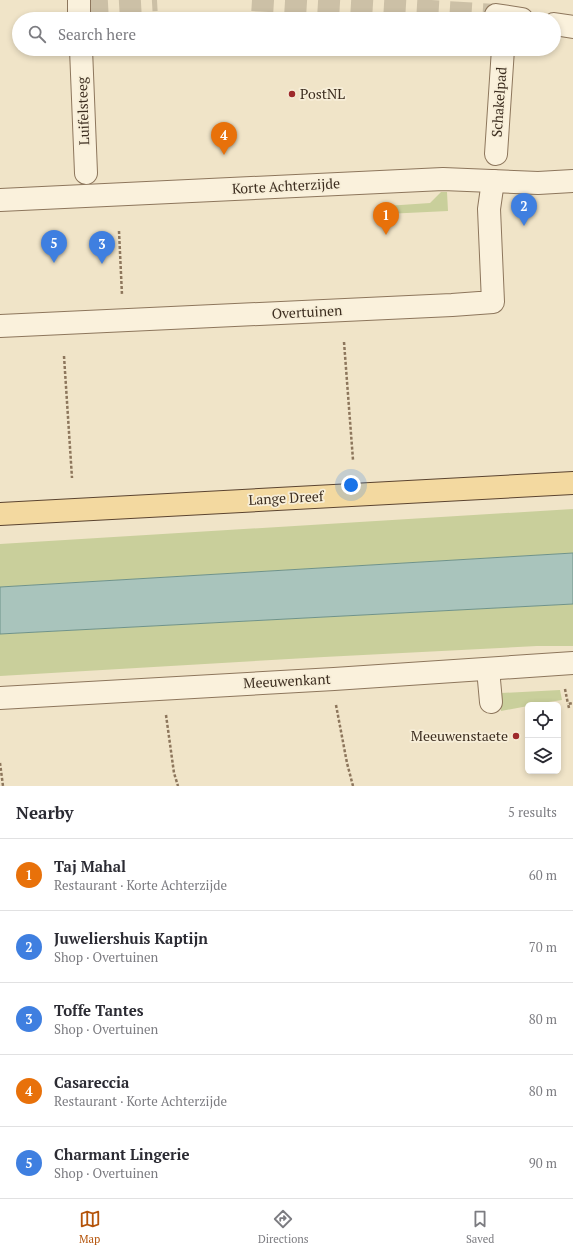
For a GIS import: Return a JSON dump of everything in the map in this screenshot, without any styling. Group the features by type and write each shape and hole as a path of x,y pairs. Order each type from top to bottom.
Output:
{"main road":[{"name":"Lange Dreef","path":"0,514 573,483"}],"street":[{"path":"561,25 573,27"},
{"name":"Luifelsteeg","path":"81,56 86,173"},
{"name":"Schakelpad","path":"496,154 503,56"},
{"name":"Korte Achterzijde","path":"0,200 435,180 538,183 573,182"},
{"name":"Overtuinen","path":"0,326 445,306 493,302 489,209 493,181"},
{"name":"Meeuwenkant","path":"0,698 573,663"},
{"path":"488,668 491,702"}],"path":[{"path":"119,231 122,297"},
{"path":"344,342 352,460"},
{"path":"64,356 72,478"},
{"path":"566,692 569,708"},
{"path":"568,704 573,703"},
{"path":"336,706 347,763 354,786"},
{"path":"166,716 174,773 178,786"},
{"path":"0,763 3,786"}],"green space":[{"path":"441,192 447,192 448,211 386,214 386,206 430,203"},
{"path":"573,509 573,553 0,587 0,544"},
{"path":"573,604 573,646 537,646 324,657 0,676 0,634"},
{"path":"560,690 562,700 548,702 525,702 525,707 501,711 501,693"}],"water":[{"path":"573,553 573,604 0,634 0,587"}],"tunnel":[{"path":"86,4 157,0"},
{"path":"252,0 447,12"}],"place":[{"name":"PostNL","path":"292,94"},
{"name":"Casareccia","path":"224,155"},
{"name":"Juweliershuis Kaptijn","path":"524,226"},
{"name":"Taj Mahal","path":"386,235"},
{"name":"Charmant Lingerie","path":"54,263"},
{"name":"Toffe Tantes","path":"102,264"},
{"name":"Meeuwenstaete","path":"516,736"}]}
